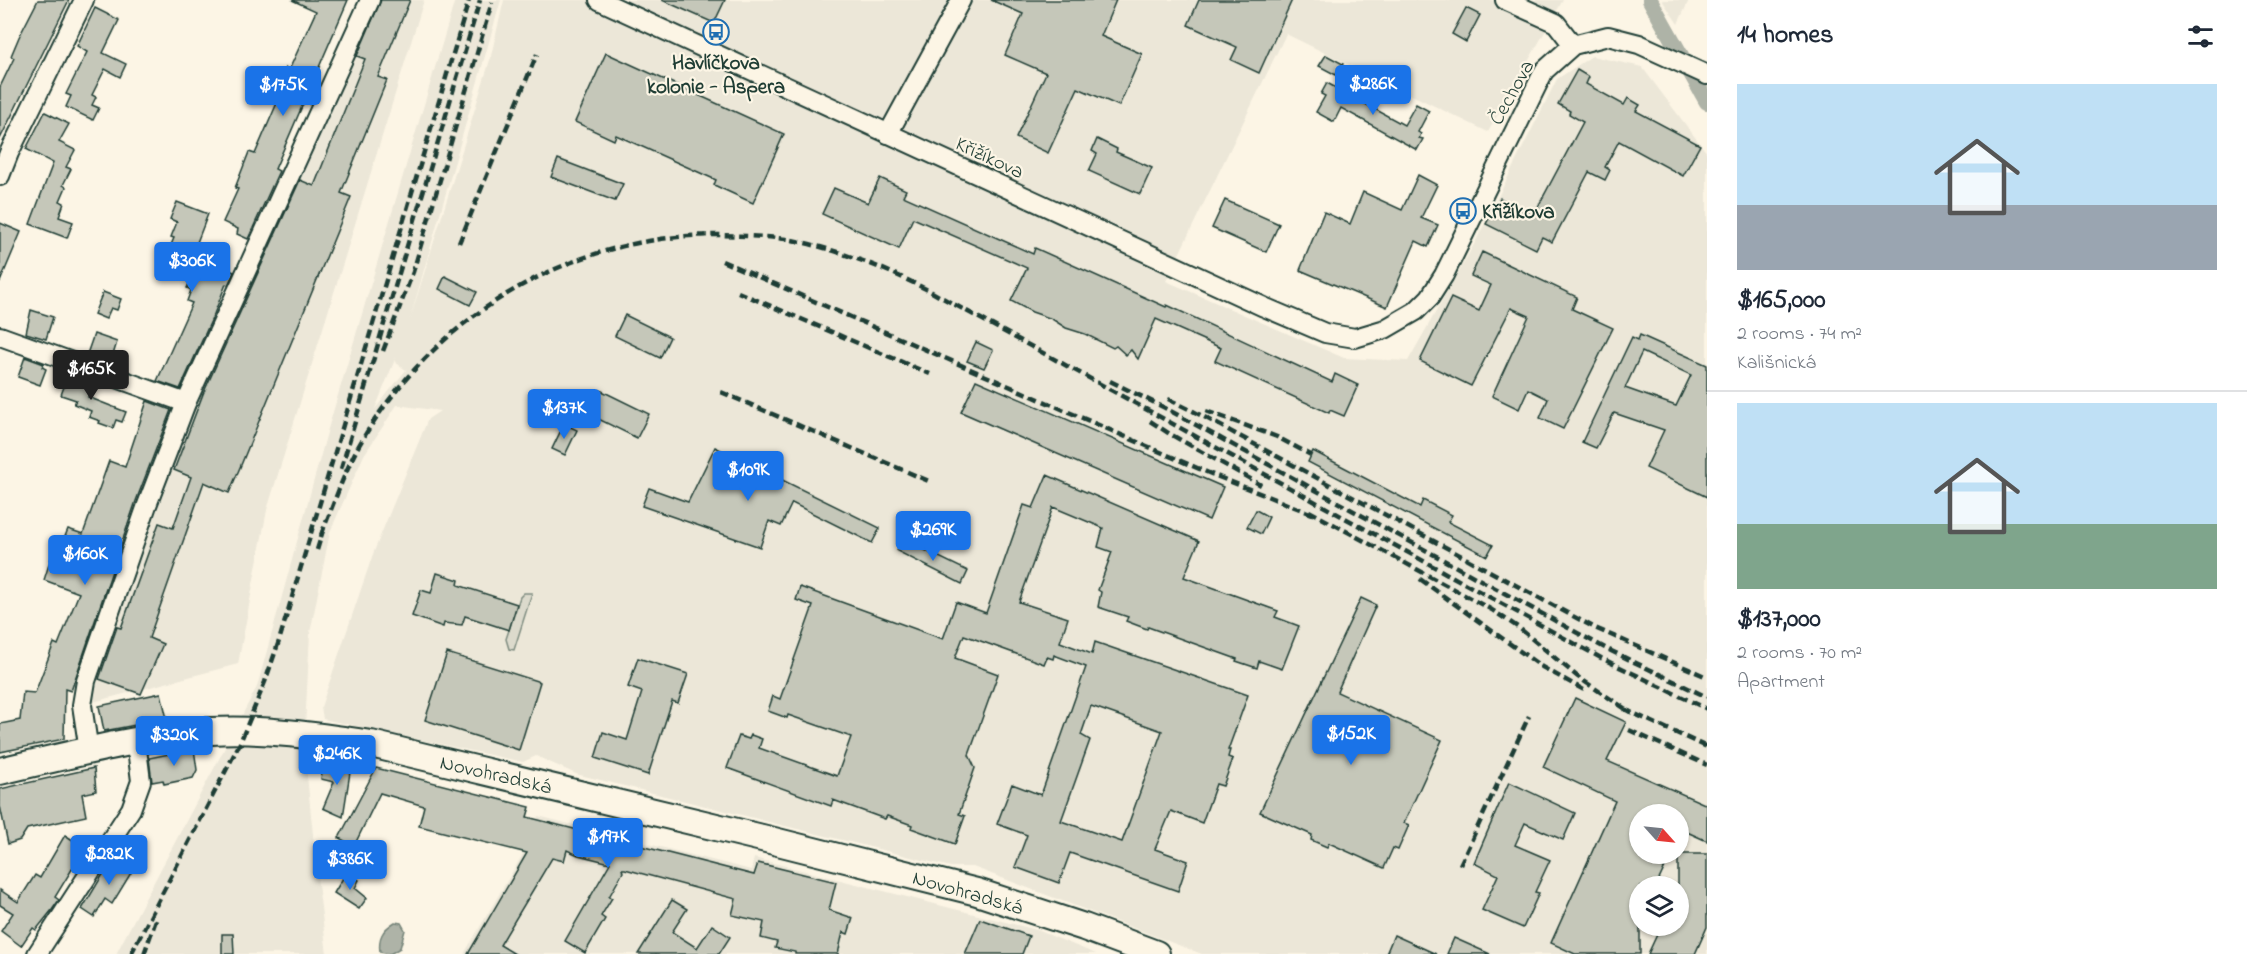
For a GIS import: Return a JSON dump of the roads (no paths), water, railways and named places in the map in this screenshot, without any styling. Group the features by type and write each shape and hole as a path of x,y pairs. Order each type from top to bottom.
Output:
{"main road":[{"name":"Novohradská","path":"0,771 171,735 246,730 371,744 976,892 1084,927 1156,954"}],"street":[{"path":"0,176 4,151 84,0"},
{"path":"89,751 82,705 86,681 150,496 186,404 370,0"},
{"name":"Křižíkova","path":"599,0 1325,333 1355,338 1370,335 1401,321 1416,311 1430,297 1444,275 1497,167"},
{"path":"888,134 961,0"},
{"path":"1505,0 1556,23 1573,45"},
{"name":"Čechova","path":"1497,167 1544,71 1573,45 1608,36 1639,44 1707,75"},
{"path":"0,336 186,404"},
{"path":"37,954 130,809 141,781 136,741"}],"waterway":[{"path":"1650,0 1707,102"}],"railway":[{"path":"131,954 239,745 265,682 469,0"},
{"path":"341,469 480,0"},
{"path":"383,351 413,272 492,2"},
{"path":"459,243 537,54"},
{"path":"321,535 358,447 389,401 425,359 466,323 511,292 559,267 611,249 664,238 720,235 792,240 845,254 928,290 1601,658 1707,709"},
{"path":"722,261 1211,474 1315,515"},
{"path":"738,292 930,374"},
{"path":"1110,381 1165,408 1605,648 1707,697"},
{"path":"721,392 931,482"},
{"path":"1168,399 1595,628 1707,677"},
{"path":"1206,411 1277,437 1311,455"},
{"path":"1150,421 1261,485"},
{"path":"1309,511 1492,610 1519,628 1578,677 1630,712"},
{"path":"317,550 324,527"},
{"path":"1420,579 1542,667 1584,690"},
{"path":"1624,709 1707,747"},
{"path":"1460,865 1529,716"},
{"path":"1629,730 1707,765"},
{"path":"144,954 156,920"}],"place":[{"name":"Havlíčkova kolonie - Aspera","path":"716,32"},
{"name":"Křižíkova","path":"1463,211"}]}
